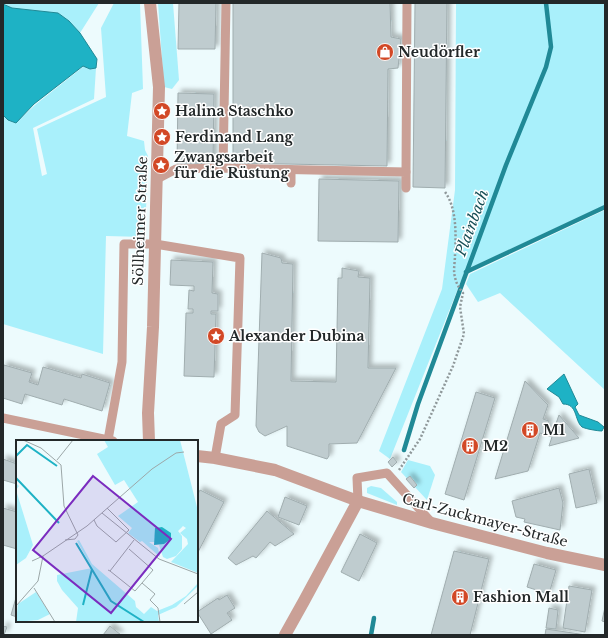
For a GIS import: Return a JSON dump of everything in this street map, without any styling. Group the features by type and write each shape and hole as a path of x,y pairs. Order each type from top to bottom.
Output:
{"street":[{"name":"Söllheimer Straße","path":"149,440 148,413 155,244 159,87 150,3"},
{"path":"198,456 275,470 358,501 285,635"},
{"name":"Carl-Zuckmayer-Straße","path":"358,501 432,523 547,553 605,566"}],"lane":[{"path":"223,168 226,3"},
{"path":"406,188 407,3"},
{"path":"157,179 176,169 223,168 406,172"},
{"path":"291,170 291,183"},
{"path":"3,418 111,440 122,362 124,244 155,244 240,258 235,415 221,424 215,458"},
{"path":"358,501 356,478 387,473 432,523"}],"path":[{"path":"391,478 397,473 420,439 453,366 464,334 460,307 463,293 454,276 456,248 454,212 445,192"}],"shaded area":[{"path":"3,3 99,3 80,33 69,21 58,13 12,8"},
{"path":"114,3 140,3 143,89 132,93 127,136 144,141 145,150 148,156 145,237 106,236 103,354 3,324 3,115 8,120 16,123 35,105 84,66 89,69 96,68 94,99 33,128 42,176 47,174 37,129 106,97 101,28"},
{"path":"158,3 173,3 179,80 172,89 164,87"},
{"path":"456,3 605,3 605,205 472,267 461,281 390,459 379,451 442,289 455,190"},
{"path":"3,4 12,8 58,13 69,21 80,33 97,59 96,68 90,69 83,66 34,104 16,123 8,120 3,115"},
{"path":"605,210 605,390 500,293 478,302 466,284 470,274"},
{"path":"564,374 578,404 575,407 579,415 598,422 604,427 602,431 582,427 573,409 568,405 563,404 559,397 547,389"},
{"path":"408,460 430,466 435,475 427,500 401,472"},
{"path":"371,486 381,488 397,502 397,505 367,493 367,488"}],"building":[{"path":"179,3 216,3 215,49 178,49"},
{"path":"233,3 390,3 391,37 401,39 398,68 388,69 387,166 233,163"},
{"path":"415,3 447,3 445,188 413,187"},
{"path":"178,93 214,94 213,164 177,164"},
{"path":"319,179 399,181 398,242 318,241"},
{"path":"262,253 281,258 282,263 293,264 291,381 336,382 338,278 342,278 342,268 359,271 358,277 370,278 368,368 396,368 357,443 329,444 329,456 327,459 287,446 287,426 265,436 259,432 256,426"},
{"path":"171,260 213,262 212,293 218,294 218,311 211,311 211,314 216,314 214,377 184,376 186,313 193,313 193,309 188,309 189,290 194,291 194,286 170,285"},
{"path":"4,365 32,373 29,382 38,385 43,367 81,378 82,374 110,383 102,411 64,399 62,405 25,394 22,404 3,398"},
{"name":"M1","path":"525,381 548,405 543,419 549,421 547,429 553,432 559,415 579,438 549,446 552,437 540,433 528,471 495,479"},
{"name":"M2","path":"476,392 495,398 464,500 445,494"},
{"path":"393,457 397,462 392,467 388,462"},
{"path":"3,459 16,464 16,484 3,480"},
{"path":"589,469 597,503 576,508 569,474"},
{"path":"410,476 417,485 414,488 406,479"},
{"path":"559,488 563,503 560,530 524,522 525,519 516,517 512,501"},
{"path":"200,490 224,502 198,552 198,494"},
{"path":"285,497 307,506 299,525 278,517"},
{"path":"3,508 16,512 16,549 3,545"},
{"path":"267,511 294,534 275,546 270,542 256,558 253,556 236,565 228,558"},
{"path":"360,534 377,543 359,581 341,572"},
{"name":"Fashion Mall","path":"454,551 489,559 470,635 431,635"},
{"path":"534,564 556,570 549,594 527,587"},
{"path":"569,586 592,590 585,632 563,628"},
{"path":"227,595 235,608 227,613 232,620 211,634 198,611 218,598 219,600"},
{"path":"16,598 16,617 11,615"},
{"path":"605,607 605,622 602,621"},
{"path":"549,608 558,610 556,629 546,628"},
{"path":"3,626 7,627 4,635 3,635"},
{"path":"110,626 121,635 103,635"},
{"path":"546,629 586,635 545,635"}],"waterway":[{"name":"Plainbach","path":"404,450 418,404 506,165 546,67 551,47 546,3"},
{"path":"466,272 605,207"},
{"name":"Plainbach","path":"371,635 374,618"}],"place":[{"name":"Neudörfler","path":"385,52"},
{"name":"Halina Staschko","path":"162,111"},
{"name":"Ferdinand Lang","path":"162,137"},
{"name":"Zwangsarbeit für die Rüstung","path":"161,165"},
{"name":"Alexander Dubina","path":"216,336"},
{"name":"M1","path":"530,430"},
{"name":"M2","path":"470,446"},
{"name":"Fashion Mall","path":"460,597"}]}
